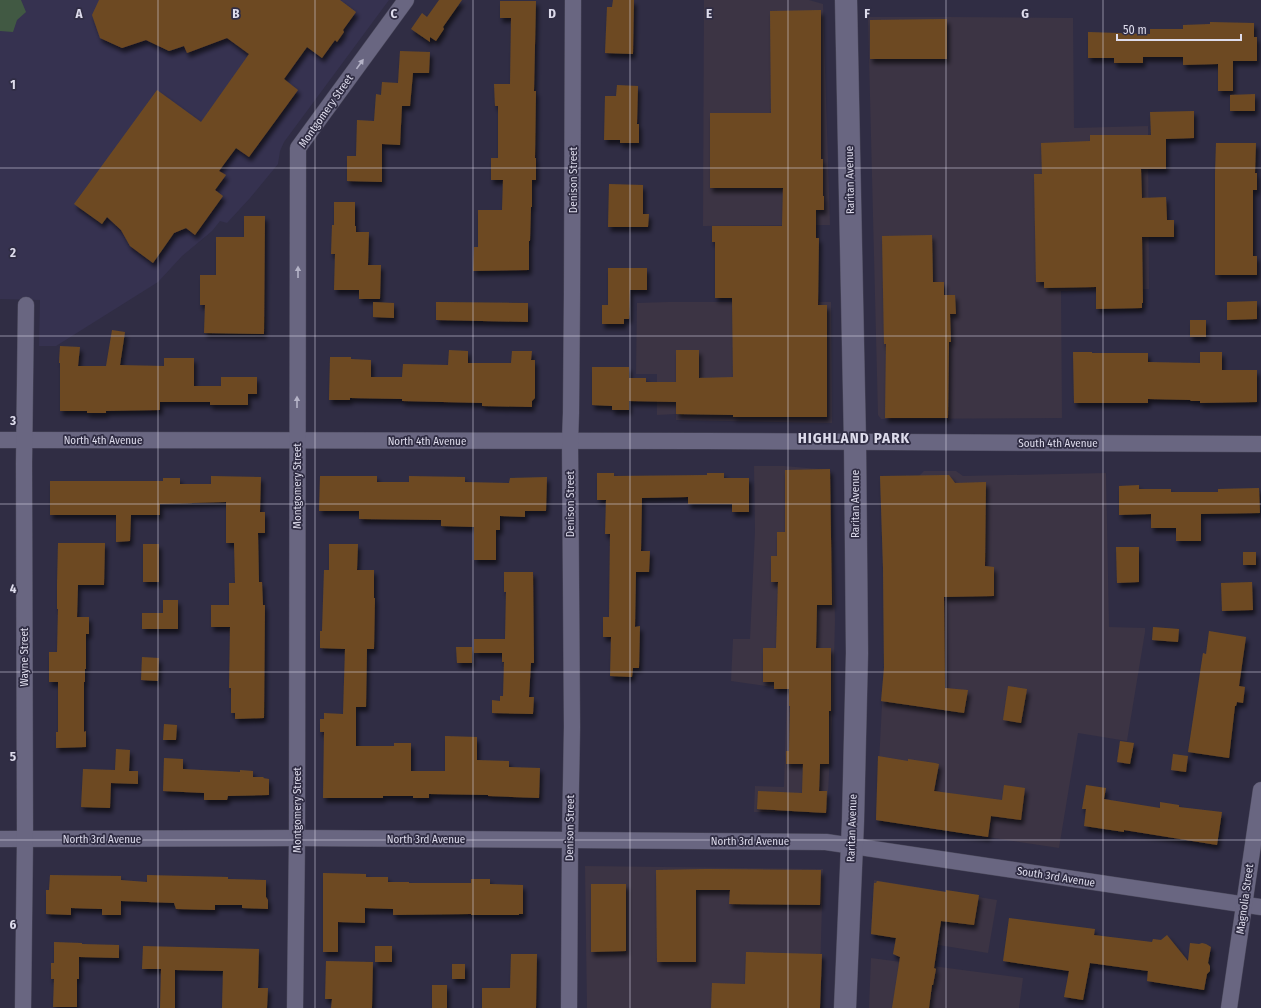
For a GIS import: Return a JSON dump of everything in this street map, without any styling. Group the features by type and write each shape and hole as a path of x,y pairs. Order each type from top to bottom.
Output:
{"main road":[{"name":"Raritan Avenue","path":"845,1008 852,846 856,653 855,442 846,0"}],"street":[{"name":"Montgomery Street","path":"295,1008 297,838 298,148 406,0"},
{"name":"Denison Street","path":"569,1008 572,727 570,441 572,413 573,0"},
{"name":"Wayne Street","path":"23,1008 25,840 24,440 26,305"},
{"name":"North 4th Avenue","path":"0,440 855,442"},
{"name":"South 4th Avenue","path":"855,442 1261,444"},
{"name":"Magnolia Street","path":"1229,1008 1261,790"},
{"name":"North 3rd Avenue","path":"0,839 297,838 826,842 852,846"},
{"name":"South 3rd Avenue","path":"852,846 1261,908"}],"shaded area":[{"path":"0,0 389,0 284,142 280,151 278,164 227,223 220,221 212,231 182,256 158,282 56,346 39,346 40,300 0,299"},
{"path":"704,0 809,0 823,4 830,225 703,226"},
{"path":"868,17 1073,18 1074,128 1148,126 1149,289 1061,291 1062,418 881,419 878,415"},
{"path":"831,302 832,423 676,420 676,414 657,415 657,374 636,374 637,303"},
{"path":"754,466 784,466 830,470 835,620 833,702 827,812 754,812 755,786 784,787 787,689 731,681 733,639 750,639 755,531"},
{"path":"924,471 956,471 963,476 1106,473 1109,627 1145,628 1145,632 1127,741 1078,733 1059,848 876,820 884,666 880,476 919,476"},
{"path":"585,866 823,869 819,1008 587,1008"},
{"path":"874,880 997,900 988,953 871,934"},
{"path":"871,958 1023,978 1019,1008 869,1008"}],"green space":[{"path":"0,0 21,0 26,12 17,20 13,32 0,31"}],"building":[{"path":"99,0 340,0 356,12 343,30 344,32 337,42 335,40 322,58 307,47 284,79 298,90 249,157 236,148 219,171 226,175 215,190 223,196 195,235 186,228 174,233 153,263 130,246 121,230 107,217 102,224 74,204 157,90 201,122 249,54 227,38 187,53 184,46 169,51 146,40 122,48 100,38 92,15"},
{"path":"439,0 462,0 443,27 444,29 436,41 430,37 430,42 411,29 422,13 427,17"},
{"path":"613,0 634,0 633,54 605,53 607,7 612,7"},
{"path":"500,1 536,1 534,91 536,91 536,180 532,180 529,270 473,271 474,247 478,247 478,210 502,210 503,180 491,180 491,158 498,158 498,106 495,106 494,84 510,84 511,18 500,18"},
{"path":"821,10 821,159 823,159 824,210 816,210 816,238 819,238 818,305 827,305 827,417 733,417 733,415 676,414 676,402 629,401 629,410 612,410 612,406 592,405 592,367 629,367 629,378 646,378 646,382 676,382 676,350 699,350 699,378 733,377 732,298 715,298 715,242 712,242 712,226 782,226 783,188 710,188 710,113 771,113 770,11"},
{"path":"947,19 947,59 870,59 870,20"},
{"path":"1210,22 1254,23 1254,37 1257,37 1257,61 1233,61 1233,91 1218,91 1218,64 1183,65 1183,57 1143,57 1143,63 1114,63 1114,58 1088,58 1088,32 1150,34 1150,29 1183,29 1183,25 1210,24"},
{"path":"400,51 430,52 429,73 413,73 410,106 402,106 400,145 382,144 382,182 347,181 347,156 356,156 357,120 374,121 376,94 381,95 382,82 398,83"},
{"path":"617,85 638,86 637,124 639,124 639,143 620,143 620,140 604,140 605,96 616,96"},
{"path":"1255,94 1255,111 1230,111 1230,95"},
{"path":"1194,111 1194,138 1166,139 1166,169 1141,169 1142,198 1166,197 1167,220 1174,220 1174,237 1142,237 1142,308 1096,309 1096,287 1044,288 1044,282 1036,282 1034,174 1042,174 1041,143 1090,141 1090,135 1151,135 1150,112"},
{"path":"1216,143 1256,143 1255,173 1257,173 1257,190 1253,190 1253,256 1257,256 1257,275 1215,275"},
{"path":"609,184 643,185 643,214 649,214 648,227 608,227"},
{"path":"334,202 355,202 356,232 369,232 368,265 381,265 380,299 359,299 359,290 334,290 335,254 331,254 332,225 334,225"},
{"path":"244,216 265,216 264,334 204,333 205,305 200,305 200,275 216,275 216,237 244,237"},
{"path":"932,235 933,282 944,282 944,295 955,295 956,314 950,314 951,342 949,342 948,418 885,418 886,344 884,344 882,236"},
{"path":"608,268 647,268 647,290 630,290 629,319 624,319 624,324 602,324 602,305 608,305"},
{"path":"1257,301 1257,319 1227,320 1227,302"},
{"path":"373,302 394,303 394,318 373,317"},
{"path":"436,302 528,303 528,322 436,320"},
{"path":"1190,320 1206,320 1206,337 1190,337"},
{"path":"112,330 125,332 120,365 164,366 164,358 194,358 194,386 221,386 221,377 257,377 257,394 248,394 248,405 210,405 210,402 160,402 160,410 106,411 106,413 60,411 60,346 80,347 78,366 106,366"},
{"path":"449,350 468,351 468,363 511,363 512,351 532,351 531,360 535,360 535,398 532,401 532,407 482,406 482,403 402,401 402,399 350,398 350,400 329,400 330,357 351,357 351,359 371,360 371,377 402,377 403,364 448,365"},
{"path":"1073,352 1148,353 1148,362 1200,363 1200,352 1222,352 1222,370 1257,370 1257,402 1200,403 1200,401 1190,401 1191,400 1148,399 1148,403 1074,403"},
{"path":"830,469 832,605 817,605 816,648 831,648 829,764 820,764 819,791 827,791 826,813 757,809 758,791 802,793 803,764 786,764 786,751 789,751 789,689 774,689 774,682 763,682 763,648 776,648 778,582 771,582 771,556 777,556 777,532 785,532 785,470"},
{"path":"597,473 614,473 614,476 707,475 707,473 724,473 724,478 749,478 749,512 732,512 732,504 688,504 688,497 642,498 641,551 650,551 649,572 636,572 635,627 640,626 639,668 633,668 632,677 610,676 611,637 603,637 603,617 609,617 610,534 605,534 606,500 597,500"},
{"path":"949,475 955,483 986,482 985,566 994,567 994,596 944,597 945,688 968,690 964,713 881,701 884,668 880,476"},
{"path":"211,476 261,477 260,512 265,512 265,533 258,533 259,582 262,582 263,605 265,605 264,718 235,719 235,713 231,713 231,688 229,688 230,627 211,627 211,605 229,605 229,583 235,583 234,543 226,543 226,502 160,504 160,515 131,515 130,541 116,542 116,515 50,515 50,481 163,481 163,478 180,478 180,484 211,484"},
{"path":"320,476 377,476 377,482 409,482 409,476 465,477 465,482 509,483 510,478 547,477 546,511 525,511 525,517 500,516 500,530 496,530 496,560 474,560 474,527 441,526 441,520 359,519 359,511 319,511"},
{"path":"1139,485 1139,489 1171,489 1171,492 1218,492 1218,489 1259,488 1260,513 1201,514 1201,541 1176,541 1176,528 1151,528 1151,514 1119,515 1119,486"},
{"path":"58,543 105,543 104,585 78,585 77,617 89,617 89,634 86,634 86,669 84,682 84,732 86,731 86,747 56,748 56,732 58,732 58,682 49,682 49,652 57,652"},
{"path":"143,544 159,544 159,582 143,582"},
{"path":"329,544 358,544 357,570 374,570 374,649 367,649 366,707 356,707 356,746 394,746 394,743 411,743 411,771 445,771 445,736 477,737 477,760 509,761 509,767 540,768 539,798 429,794 429,798 413,798 413,796 383,796 383,798 323,798 324,732 320,732 320,719 324,719 324,713 343,714 345,649 320,648 324,570 329,570"},
{"path":"1116,547 1139,547 1139,582 1117,583"},
{"path":"1243,552 1256,552 1256,565 1243,565"},
{"path":"504,572 533,572 534,663 531,663 529,697 534,697 533,714 492,713 492,700 500,701 500,696 503,696 504,662 502,662 502,653 474,653 474,639 505,639 506,592 504,592"},
{"path":"1252,582 1253,610 1222,611 1221,583"},
{"path":"163,600 178,600 178,629 142,629 142,613 163,613"},
{"path":"1153,627 1179,629 1178,642 1152,640"},
{"path":"1209,631 1246,637 1239,686 1245,687 1243,703 1237,702 1235,706 1229,758 1188,752 1203,653 1206,654"},
{"path":"456,647 472,647 472,663 457,663"},
{"path":"142,657 159,658 158,681 141,680"},
{"path":"1008,686 1027,689 1021,723 1003,720"},
{"path":"164,724 177,725 176,740 163,740"},
{"path":"1120,741 1134,743 1130,764 1117,762"},
{"path":"116,749 130,750 129,771 138,771 138,784 111,783 110,808 81,807 83,769 115,770"},
{"path":"1173,754 1188,756 1186,772 1171,770"},
{"path":"878,756 939,764 934,791 1002,800 1004,785 1025,788 1021,820 991,816 988,837 876,820"},
{"path":"164,758 183,759 183,769 240,772 240,770 253,771 253,777 264,777 263,778 269,779 269,795 228,796 227,800 204,800 204,793 163,791"},
{"path":"1086,785 1106,788 1104,799 1160,808 1160,802 1179,805 1179,807 1222,812 1217,845 1124,830 1124,832 1084,826 1086,809 1082,809"},
{"path":"656,870 821,870 820,905 729,904 730,890 696,890 696,962 657,962"},
{"path":"323,873 366,874 366,877 388,877 388,882 471,883 471,879 490,879 490,884 523,885 523,914 393,915 393,909 365,908 365,923 338,922 338,952 323,952"},
{"path":"50,875 121,876 121,880 147,882 147,875 228,877 228,879 266,880 268,909 242,908 242,905 215,905 215,910 176,909 174,903 121,901 121,915 102,915 102,909 71,908 71,915 46,914 46,890 49,890"},
{"path":"877,881 946,892 946,890 979,895 974,925 941,921 934,968 936,969 929,1008 892,1008 900,957 893,954 896,938 871,934 874,883"},
{"path":"591,884 626,884 626,951 591,952"},
{"path":"1009,918 1095,929 1094,935 1152,942 1153,939 1161,940 1167,935 1188,961 1190,943 1206,944 1211,947 1208,963 1210,966 1210,971 1207,974 1204,990 1147,981 1148,971 1090,963 1083,1000 1064,997 1069,971 1003,961"},
{"path":"54,942 119,945 119,958 79,957 77,1007 53,1007 54,979 51,979 51,963 54,963"},
{"path":"143,946 259,949 258,988 268,988 267,1008 222,1008 223,971 175,970 175,1008 160,1008 161,969 142,969"},
{"path":"375,946 392,946 392,962 375,962"},
{"path":"746,952 822,954 820,1008 711,1008 712,983 745,984"},
{"path":"511,954 537,954 536,1008 482,1008 482,988 510,988"},
{"path":"326,961 373,962 372,1008 331,1008 332,999 325,999"},
{"path":"452,964 465,964 465,979 452,979"},
{"path":"432,985 447,985 447,1008 432,1008"}],"district":[{"name":"HIGHLAND PARK","path":"854,438"}]}
